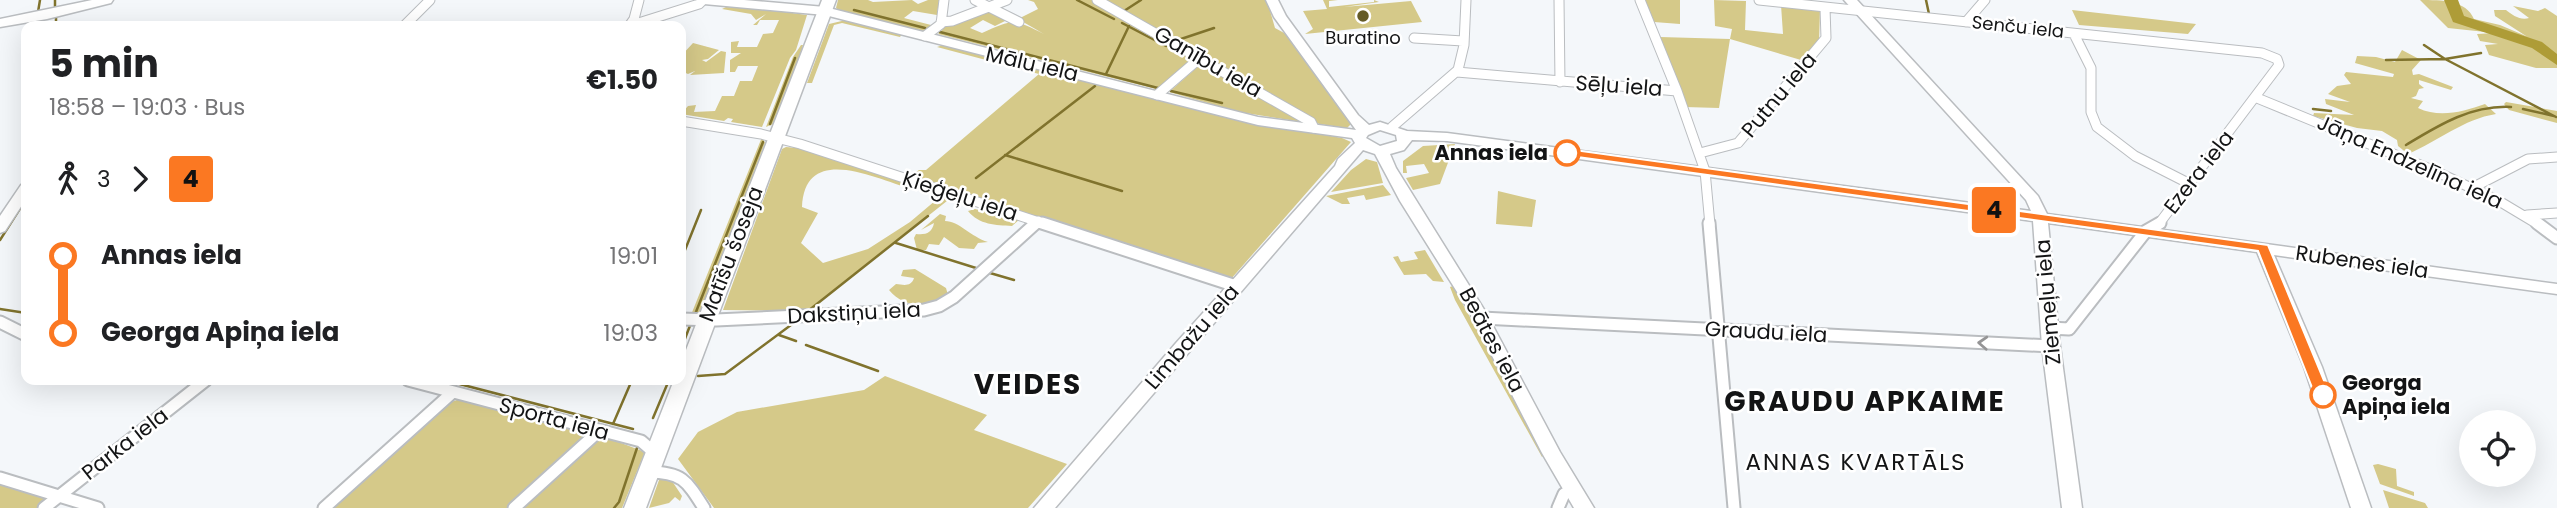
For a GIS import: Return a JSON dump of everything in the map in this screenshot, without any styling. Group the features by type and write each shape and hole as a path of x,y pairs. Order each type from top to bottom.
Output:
{"main road":[{"path":"48,0 46,21 107,0"},
{"name":"Mālu iela","path":"704,0 827,6 925,36 1258,121 1381,139"},
{"name":"Beātes iela","path":"1272,0 1293,36 1346,105 1352,117 1381,139 1388,171 1482,318 1584,508"},
{"name":"Matīšu šoseja","path":"686,374 827,6"},
{"path":"0,23 21,22"},
{"name":"Rubenes iela","path":"1381,139 1460,139 2040,216 2557,289"},
{"name":"Limbažu iela","path":"1044,508 1342,167 1381,139"},
{"path":"0,228 21,196"},
{"path":"2263,248 2314,367 2361,508"},
{"name":"Matīšu šoseja","path":"635,508 682,385"}],"street":[{"path":"409,21 430,0"},
{"path":"632,21 639,0"},
{"path":"644,21 699,4 704,0"},
{"path":"941,22 944,0"},
{"path":"975,0 1019,22"},
{"path":"925,36 941,22 1007,0"},
{"name":"Ganību iela","path":"1097,0 1311,122 1314,128"},
{"path":"1381,139 1408,110 1457,72 1464,41 1465,0"},
{"name":"Sēļu iela","path":"1559,0 1560,82"},
{"path":"1640,0 1677,91 1705,171 1734,508"},
{"name":"Senču iela","path":"1759,0 1825,8 1854,6 1966,22 2262,53 2277,59"},
{"path":"1966,22 1985,0"},
{"name":"Ziemeļu iela","path":"1854,6 2034,199 2040,216 2051,346 2072,508"},
{"name":"Putnu iela","path":"1700,153 1738,143 1826,38 1825,8"},
{"path":"2074,34 2089,58 2092,75 2092,118 2097,126 2122,146 2190,184"},
{"path":"1414,38 1464,41"},
{"path":"1157,94 1200,58"},
{"name":"Ezera iela","path":"2050,328 2069,329 2146,231 2158,225 2257,98 2280,65 2277,59"},
{"name":"Sēļu iela","path":"1457,72 1677,91"},
{"name":"Jāņa Endzelīna iela","path":"2257,98 2397,154 2472,188 2526,215 2557,238"},
{"name":"Ķieģeļu iela","path":"686,122 776,137 1236,286"},
{"path":"2472,188 2528,159 2557,157"},
{"path":"2526,215 2557,214"},
{"name":"Dakstiņu iela","path":"686,318 706,320 897,312 939,306 954,297 1038,221"},
{"name":"Graudu iela","path":"1482,318 2051,346"},
{"path":"0,322 21,332"},
{"name":"Parka iela","path":"44,508 200,385"},
{"name":"Sporta iela","path":"427,385 641,441 653,463 683,476 704,508"},
{"path":"324,508 453,392"},
{"path":"514,508 599,431"},
{"path":"0,478 98,508"},
{"path":"1558,508 1564,494 1572,490"}],"shaded area":[{"path":"838,0 912,0 918,4 939,0 937,15 913,11 904,18 931,25 924,31 840,11 836,8"},
{"path":"1028,0 1093,0 1194,60 1156,89 938,34 945,27 977,15 942,26 986,9 1011,18 995,26 983,20 970,28 982,33 1013,22 1044,34 1018,19 1038,9 1034,2"},
{"path":"1103,0 1267,0 1275,28 1286,34 1353,122 1347,128 1319,124"},
{"name":"Buratino","path":"1323,0 1338,0 1329,1 1329,7 1374,0 1379,2 1344,7 1411,1 1422,22 1305,34 1313,29 1303,11 1327,9"},
{"path":"1643,0 1680,0 1680,24 1654,22"},
{"path":"1714,0 1746,1 1745,30 1783,34 1781,5 1820,10 1819,43 1801,60 1730,39 1732,29 1715,26"},
{"path":"2420,0 2445,1 2459,5 2474,19 2500,25 2526,36 2495,16 2494,10 2506,10 2526,19 2529,18 2513,6 2538,11 2545,8 2557,16 2557,68 2536,68 2489,55 2485,45 2498,44 2480,41 2477,34 2495,33 2448,28"},
{"path":"729,5 807,13 778,11 807,15 796,50 790,58 762,127 731,122 733,119 728,118 724,121 686,115 688,106 696,105 694,112 715,111 722,96 734,96 740,81 752,81 758,66 738,66 735,72 730,72 730,60 741,53 731,53 731,42 739,41 737,47 757,47 763,34 773,33 779,20 760,20 757,25 753,25 766,14 756,20 751,14 722,9 775,10"},
{"path":"2072,10 2196,24 2188,34 2079,25"},
{"path":"846,20 902,34 900,37 842,23 834,25 812,83 807,83 829,24"},
{"path":"1660,37 1730,39 1719,108 1685,107"},
{"path":"693,43 719,50 708,59 702,60 706,62 721,51 726,52 724,73 690,75 695,71 686,73 686,51"},
{"path":"801,45 801,55 773,124 766,127 793,57"},
{"path":"943,45 1250,121 1351,142 1231,279 915,178 912,175 919,170 926,170 1039,74 937,47"},
{"path":"2402,50 2421,60 2412,70 2413,75 2419,74 2453,87 2451,90 2419,80 2419,84 2424,88 2419,89 2416,96 2411,98 2423,101 2418,108 2434,113 2451,113 2485,104 2496,114 2462,125 2408,154 2398,146 2397,140 2382,131 2357,128 2313,116 2314,113 2354,115 2326,104 2325,99 2350,102 2328,94 2337,86 2351,84 2344,75 2346,72 2393,77 2394,74 2355,63 2357,56 2395,62"},
{"path":"1202,63 1308,123 1239,112 1169,92"},
{"path":"2506,102 2557,111 2557,123 2509,110 2504,104"},
{"path":"762,137 765,143 704,306 697,314 691,315"},
{"path":"1455,144 1440,184 1413,190 1406,178 1429,173 1424,164 1406,166 1407,173 1403,173 1403,161 1423,146"},
{"path":"786,147 918,185 912,189 845,170 829,170 815,175 806,187 802,207 818,213 801,243 823,263 868,249 910,222 942,195 952,197 808,311 723,310 782,149"},
{"path":"1366,159 1377,162 1383,183 1331,192 1351,170"},
{"path":"1383,185 1391,195 1366,200 1364,195 1347,198 1350,204 1342,204 1326,196"},
{"path":"1498,191 1536,200 1532,227 1496,224"},
{"path":"986,209 1021,218 1012,226 988,223 972,216 968,211"},
{"path":"940,214 946,216 945,221 988,242 978,243 974,249 959,248 944,237 939,245 929,244 926,250 917,250 914,238 916,234 930,231 934,223 921,230"},
{"path":"1425,250 1444,282 1433,281 1426,274 1404,275 1393,257 1398,256 1401,262 1418,259 1414,252"},
{"path":"915,269 946,288 948,295 924,304 909,303 895,296 889,290 896,284 909,284 914,278 901,276 903,270"},
{"path":"1453,286 1545,454 1542,457 1455,300 1450,287"},
{"path":"885,376 987,415 974,430 1067,464 1028,508 714,508 678,459 698,432 737,412 864,390"},
{"path":"460,399 600,435 645,452 622,508 331,508 445,404"},
{"path":"2373,465 2396,469 2397,486 2414,492 2414,496 2380,484"},
{"path":"659,480 672,481 682,496 680,501 675,497 669,503 649,508"},
{"path":"0,482 52,498 39,508 0,508"},
{"path":"2383,490 2425,503 2428,508 2389,508"}],"waterway":[{"path":"38,12 40,0"},
{"path":"55,0 55,10"},
{"path":"1077,0 1114,19"},
{"path":"1124,11 1141,0"},
{"path":"1926,0 1929,14"},
{"path":"2451,0 2458,19 2537,45 2557,61"},
{"path":"854,10 925,28"},
{"path":"56,14 56,21"},
{"path":"1122,23 1129,27"},
{"path":"1106,74 1129,27"},
{"path":"1129,27 1166,46 1169,44"},
{"path":"1178,40 1214,28"},
{"path":"940,32 1158,88"},
{"path":"2424,45 2445,59"},
{"path":"2445,59 2481,53"},
{"path":"770,124 795,58"},
{"path":"2386,60 2445,59"},
{"path":"2445,59 2556,117"},
{"path":"1006,155 1095,86"},
{"path":"1171,91 1222,103"},
{"path":"2406,145 2469,113 2482,109 2511,107"},
{"path":"2313,109 2331,111"},
{"path":"2523,109 2554,116"},
{"path":"694,317 763,142"},
{"path":"976,178 1006,155"},
{"path":"1006,155 1122,191"},
{"path":"0,240 21,207"},
{"path":"686,248 701,210"},
{"path":"808,311 928,216"},
{"path":"896,243 976,268"},
{"path":"990,273 1014,280"},
{"path":"0,309 21,312"},
{"path":"698,376 725,374 795,322"},
{"path":"686,336 691,323"},
{"path":"779,335 796,341"},
{"path":"806,345 878,371"},
{"path":"463,385 613,424"},
{"path":"613,424 630,385"},
{"path":"653,418 667,385"},
{"path":"613,424 633,429"},
{"path":"614,508 619,502 637,448"}],"bus line":[{"name":"4","path":"1567,153 2263,248 2314,367 2323,395"}],"place":[{"name":"Buratino","path":"1363,16"},
{"name":"Annas iela","path":"1567,153"},
{"name":"Georga Apiņa iela","path":"2323,395"}],"district":[{"name":"VEIDES","path":"1028,384"},
{"name":"GRAUDU APKAIME","path":"1865,401"},
{"name":"ANNAS KVARTĀLS","path":"1856,462"}]}
